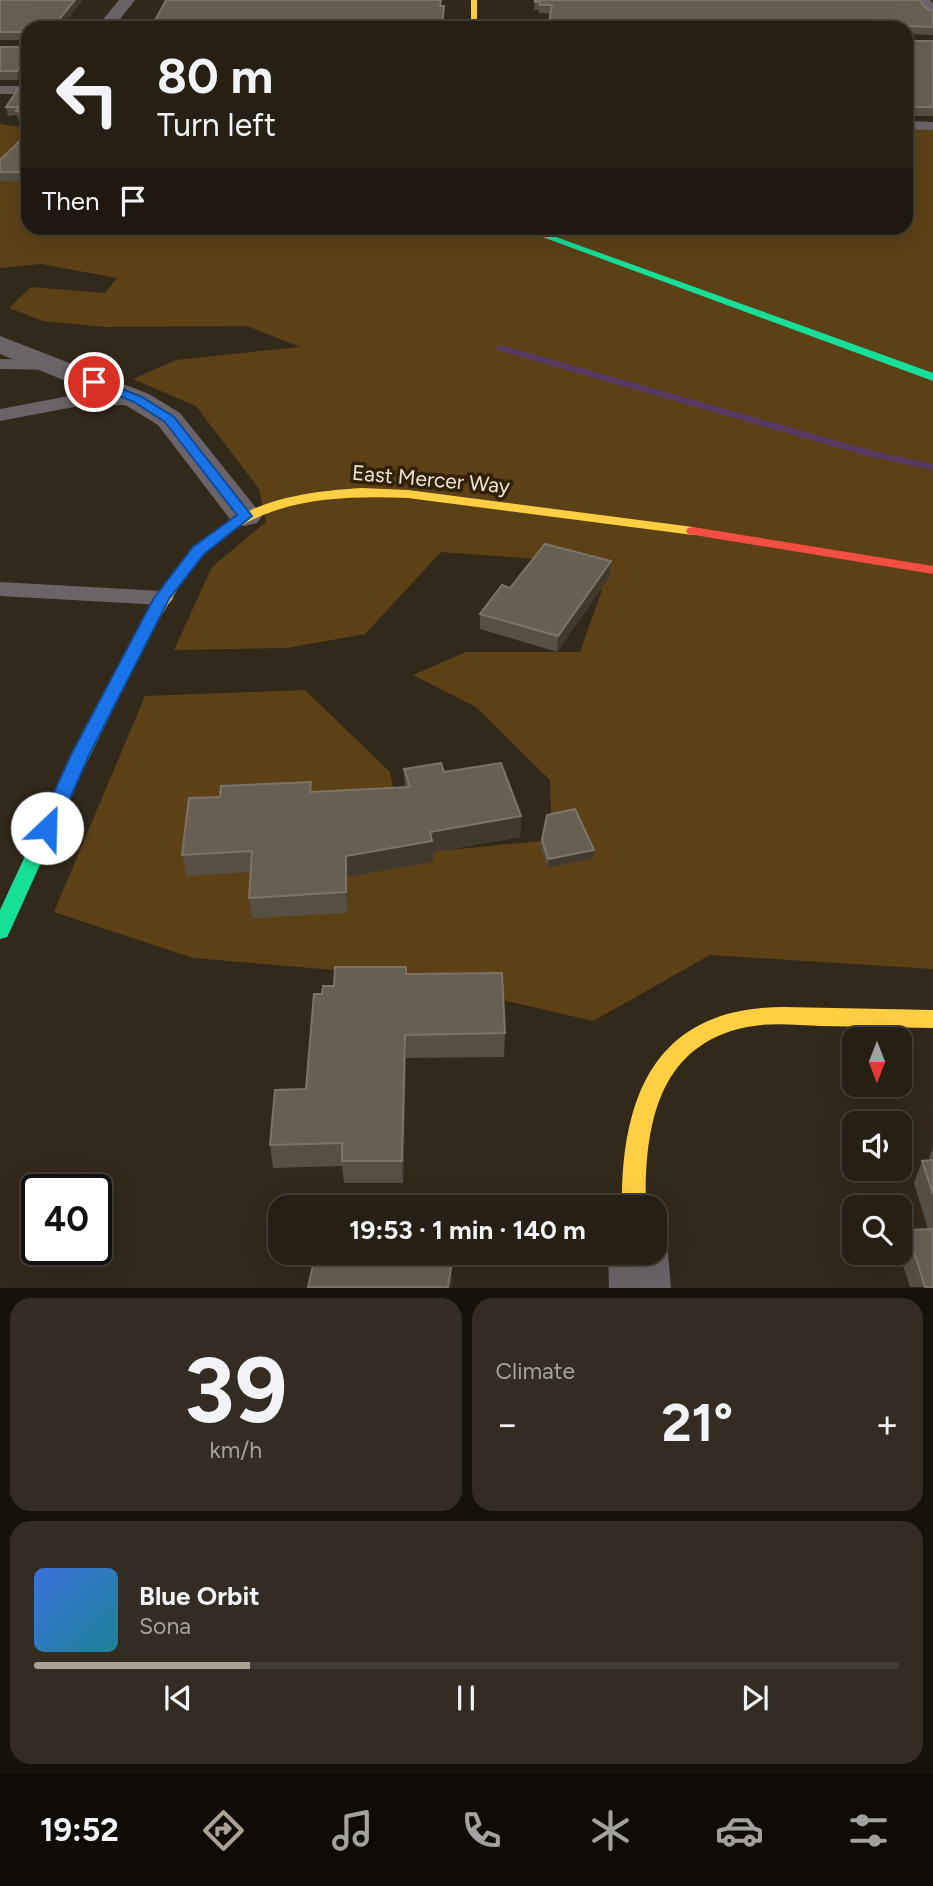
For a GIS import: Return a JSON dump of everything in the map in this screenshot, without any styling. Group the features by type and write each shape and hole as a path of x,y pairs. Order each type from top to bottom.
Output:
{"street":[{"path":"110,21 127,0"},
{"path":"474,0 474,21"},
{"path":"921,0 933,12"},
{"path":"542,235 933,377"},
{"path":"0,344 138,400 169,419 245,516"},
{"name":"East Mercer Way","path":"0,932 13,876 162,598 199,551 245,516 275,503 311,494 397,493 604,516 933,569"},
{"path":"633,1195 632,1175 645,1099 671,1055 712,1028 746,1018 790,1016 933,1019"},
{"path":"639,1265 640,1287"}],"lane":[{"path":"0,90 21,90"},
{"path":"913,125 933,126"},
{"path":"0,364 57,365"},
{"path":"0,415 74,401 138,400"},
{"path":"0,589 162,598"}],"shaded area":[{"path":"0,124 21,127 21,235 913,235 913,129 933,129 933,969 710,955 593,1021 395,975 193,958 54,912 145,696 305,690 390,772 406,854 552,840 550,780 476,707 413,675 466,652 580,652 602,590 539,559 441,552 365,634 287,648 174,650 212,567 266,522 259,489 196,406 133,379 176,360 300,347 247,326 105,327 43,321 9,308 31,287 105,293 117,278 41,264 0,268"}],"building":[{"path":"0,0 75,0 58,21 21,21 21,32 0,32"},
{"path":"166,0 441,0 440,6 444,6 443,21 155,21"},
{"path":"919,0 927,9 933,11 933,27 913,26 913,21 549,21 552,5 535,2"},
{"path":"913,41 933,41 933,107 913,107"},
{"path":"0,47 21,47 21,66 17,71 0,71"},
{"path":"18,89 21,89 21,111 16,111 18,107 6,107"},
{"path":"21,140 21,172 0,172 0,160"},
{"path":"545,544 611,561 558,636 480,614 502,585 510,588"},
{"path":"441,763 444,772 501,763 521,816 430,832 432,841 346,856 346,892 249,898 252,851 182,855 189,798 220,797 221,786 311,782 310,792 410,787 404,769"},
{"path":"575,809 594,850 548,859 542,840 547,815"},
{"path":"335,967 406,967 406,974 502,973 505,1033 405,1035 402,1161 342,1161 342,1143 270,1145 275,1090 306,1089 314,994 322,994 323,986 334,986"},
{"path":"933,1160 933,1194 922,1161"},
{"path":"933,1229 933,1287 925,1287 912,1246 912,1230"},
{"path":"313,1265 451,1265 448,1287 308,1287"}],"waterway":[{"path":"500,348 871,454 933,467"}],"traffic: fast":[{"path":"542,235 933,377"},
{"path":"0,931 73,772 143,633"}],"traffic: slow":[{"path":"474,0 474,21"},
{"path":"143,633 167,592 192,559 220,534 250,515 283,502 320,495 362,492 408,494 693,531"},
{"path":"634,1195 636,1146 642,1116 652,1088 667,1063 687,1043 713,1027 755,1017 933,1019"}],"traffic: jam":[{"path":"693,531 933,570"}],"route":[{"path":"47,828 80,755 162,598 199,551 245,516 169,419 138,400 94,382"}]}
